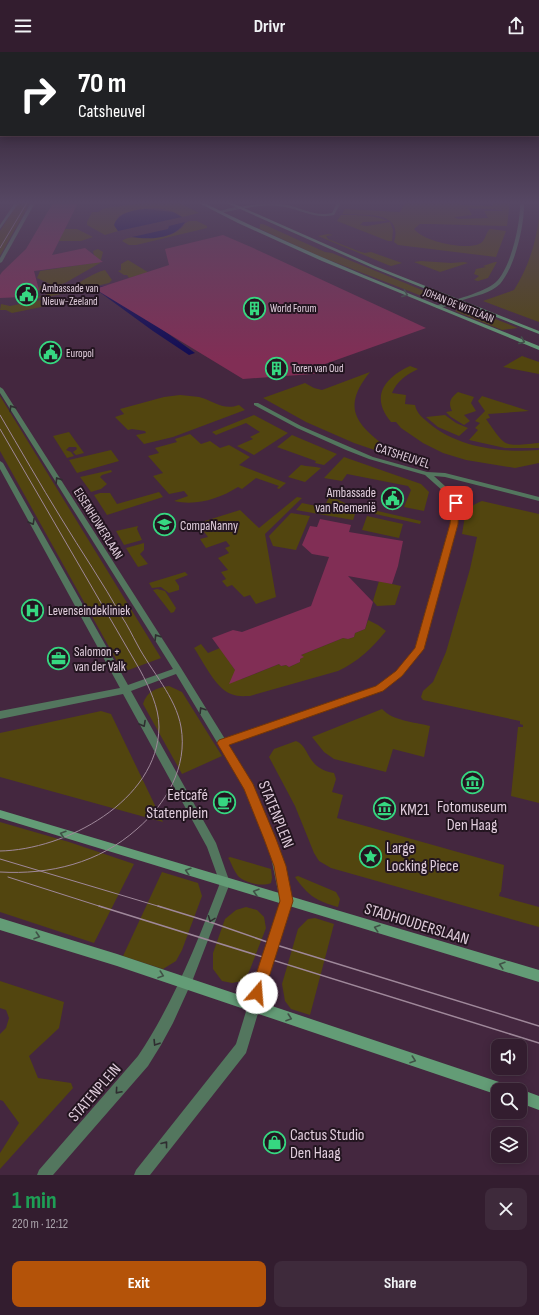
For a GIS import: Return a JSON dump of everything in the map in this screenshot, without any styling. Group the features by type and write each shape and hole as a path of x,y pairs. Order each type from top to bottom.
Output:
{"main road":[{"name":"JOHAN DE WITTLAAN","path":"307,253 364,278 539,348"},
{"name":"JOHAN DE WITTLAAN","path":"343,253 539,333"},
{"path":"0,814 286,901"},
{"name":"STADHOUDERSLAAN","path":"286,901 539,976"},
{"path":"0,924 252,1006 491,1086"},
{"path":"527,1099 539,1103"}],"street":[{"path":"438,307 498,283 512,253"},
{"name":"EISENHOWERLAAN","path":"0,389 178,670"},
{"name":"CATSHEUVEL","path":"223,743 380,688 399,674 419,649 454,524 455,498 450,492 427,474 370,458 348,449 293,424 256,404"},
{"path":"0,463 212,846 225,883"},
{"path":"427,474 444,475 539,499"},
{"path":"0,715 125,690 178,670"},
{"name":"STATENPLEIN","path":"141,1175 241,1048 252,1006 286,901 280,866 249,787 178,670"},
{"name":"STATENPLEIN","path":"44,1175 143,1061 167,1023 185,984 225,883"}],"shaded area":[{"path":"94,253 103,253 100,263 65,283 37,291 40,286 50,284 37,278 40,271 93,263 95,259"},
{"path":"313,253 333,253 439,297 432,300"},
{"path":"360,253 375,253 402,263 391,266"},
{"path":"467,253 497,253 496,257"},
{"path":"539,253 539,322 483,301 514,290 524,273 531,254"},
{"path":"128,260 151,274 146,273 129,278 127,275 124,275 118,271 121,270 121,264"},
{"path":"414,262 468,263 440,272"},
{"path":"497,262 488,278 478,281 474,280 479,276 474,274 476,269 486,267 483,266"},
{"path":"105,270 112,280 109,283 57,295 17,302 67,288"},
{"path":"109,285 134,309 195,353 189,355 94,288"},
{"path":"51,298 56,304 12,313 6,310 0,310 1,304 10,306"},
{"path":"465,307 518,328 502,330 455,311"},
{"path":"522,356 539,362 539,374 503,367"},
{"path":"410,366 418,369 402,379 396,385 392,393 406,395 405,404 415,405 419,413 430,424 454,439 468,444 511,451 539,450 539,463 515,468 466,460 443,453 423,443 401,428 396,422 391,422 381,404 383,389 393,376"},
{"path":"370,372 360,387 355,400 355,411 360,422 367,431 401,459 354,443 306,422 263,398 305,383 322,390"},
{"path":"458,392 474,397 471,403 476,411 464,415 470,421 464,425 446,412 452,411 450,401"},
{"path":"180,395 199,397 228,407 239,405 245,410 173,437 144,444 136,435 146,433 145,431 132,429 128,430 115,417 124,414 120,409 164,397"},
{"path":"0,396 161,658 123,672 0,451"},
{"path":"482,396 529,411 488,414 490,418 486,419 503,441 512,445 539,443 539,448 505,448 469,440 478,430 475,428 480,423 475,421 485,411 478,401"},
{"path":"254,415 288,433 254,455 237,446 253,439 250,437 260,432 246,423 216,435 212,432"},
{"path":"445,415 456,423 468,428 459,436 438,427 426,417"},
{"path":"69,432 84,453 76,455 73,452 77,449 76,447 69,447 66,450 71,452 74,456 67,458 53,436"},
{"path":"190,434 201,444 210,441 220,448 229,445 250,457 239,465 286,483 279,489 277,488 279,486 256,478 242,489 238,487 215,498 191,503 174,501 188,496 184,491 169,494 153,476 163,473 148,456 159,453 155,448 177,442 175,439"},
{"path":"292,435 337,454 324,465 315,463 316,461 277,447"},
{"path":"111,450 119,461 77,473 69,460"},
{"path":"344,457 421,484 429,492 424,511 404,507 411,490 408,486 347,474 342,481 324,478"},
{"path":"301,465 321,468 305,482 288,477"},
{"path":"111,470 112,472 100,477 107,484 101,489 91,492 80,477"},
{"path":"159,492 163,497 107,515 94,495 100,493 110,493 117,504"},
{"path":"330,496 347,504 421,521 420,524 326,503"},
{"path":"297,497 302,498 265,534 276,597 256,604 250,595 244,597 232,585 227,587 222,581 226,579 221,572 228,570 218,558 229,553 225,548 230,546 226,541 206,548 200,539 208,537 201,528 196,529 192,525 240,510 259,528"},
{"path":"482,501 539,514 539,803 511,796 518,727 523,727 523,725 520,724 520,721 423,700 421,697 423,691 433,682 446,652 470,569 477,537 462,534 466,513 471,507"},
{"path":"302,503 355,514 353,520 296,510"},
{"path":"291,513 310,516 296,550 273,546 269,536"},
{"path":"367,516 403,524 399,538 362,530"},
{"path":"138,526 137,529 142,540 124,545 116,531"},
{"path":"144,543 144,550 140,554 148,564 138,567 126,548"},
{"path":"185,572 188,575 175,580 179,586 179,590 169,593 161,587 152,588 149,583"},
{"path":"379,581 401,586 395,605 377,606 373,601"},
{"path":"157,589 165,591 176,608 174,612 171,613 153,590"},
{"path":"368,620 386,631 370,649 352,663 338,671 250,696 236,696 220,687 194,648 201,644 208,653 220,648 235,670 237,678 242,679 279,664 281,666 286,665 289,667 300,662 300,659 303,657 301,655 343,638 348,639 354,637 355,633 365,629"},
{"path":"169,686 182,692 222,756 182,774 143,704 150,693 160,688"},
{"path":"382,709 398,719 430,726 424,757 393,749 386,772 334,759 324,752 312,737"},
{"path":"101,711 111,714 163,822 0,777 0,733"},
{"path":"296,741 301,744 318,767 334,773 336,779 332,792 343,795 337,818 504,865 501,892 499,896 539,907 539,927 331,868 319,861 314,853 295,806 269,757 274,749"},
{"path":"0,822 69,842 134,864 94,943 0,912"},
{"path":"230,857 271,869 271,883 263,885 249,882 241,878 234,870 228,858"},
{"path":"162,872 198,883 202,896 182,950 176,961 163,969 123,956"},
{"path":"298,876 336,892 340,899 338,907 314,897 304,889 295,877"},
{"path":"246,907 257,910 264,917 266,928 249,972 242,981 232,983 222,981 213,969 213,953 225,919 236,910"},
{"path":"315,918 334,924 310,1015 291,1009 285,1001 282,984 298,929 308,919"},
{"path":"0,981 64,1002 59,1028 29,1056 38,1078 71,1083 73,1088 0,1169 0,1153 19,1123 3,1101 0,1100 0,1034 6,1028 9,1018 6,1010 0,1008"}],"building":[{"path":"21,253 53,253 52,255 60,253 92,253 103,262 34,271 39,290 22,297 0,298 0,275"},
{"name":"World Forum","path":"166,253 265,253 426,328 325,364 340,372 243,379 95,289 169,265"},
{"path":"320,519 351,525 349,532 403,541 398,566 392,584 348,576 373,602 365,629 355,633 354,637 348,639 343,638 301,655 304,657 300,659 300,662 289,667 286,665 281,666 279,664 229,684 235,670 212,638 233,630 242,632 311,606 329,557 312,554 302,545 310,526 317,527"}],"tram line":[{"path":"0,415 169,695 181,727 182,742 178,770 166,796 148,819 122,841 107,850 73,864 55,869 39,871"},
{"path":"0,429 140,670 150,690 159,720 155,754 143,777 125,798 104,816 79,831 52,842 25,848 0,851"},
{"path":"0,859 39,871"},
{"path":"0,872 39,871"},
{"path":"39,871 161,907"},
{"path":"8,877 102,907"},
{"path":"99,906 539,1043"},
{"path":"158,906 273,944 539,1026"}],"place":[{"name":"Ambassade van Nieuw-Zeeland","path":"27,294"},
{"name":"World Forum","path":"255,308"},
{"name":"Europol","path":"51,353"},
{"name":"Toren van Oud","path":"276,368"},
{"name":"Ambassade van Roemenië","path":"392,499"},
{"name":"CompaNanny","path":"164,525"},
{"name":"Levenseindekliniek","path":"32,610"},
{"name":"Salomon + van der Valk","path":"58,658"},
{"name":"Fotomuseum Den Haag","path":"472,783"},
{"name":"Eetcafé Statenplein","path":"224,803"},
{"name":"KM21","path":"384,809"},
{"name":"Large Locking Piece","path":"371,856"},
{"name":"Cactus Studio Den Haag","path":"275,1143"}],"route":[{"path":"257,993 286,901 280,866 270,839 249,787 223,743 380,688 399,674 419,649 454,524 456,503"}]}
